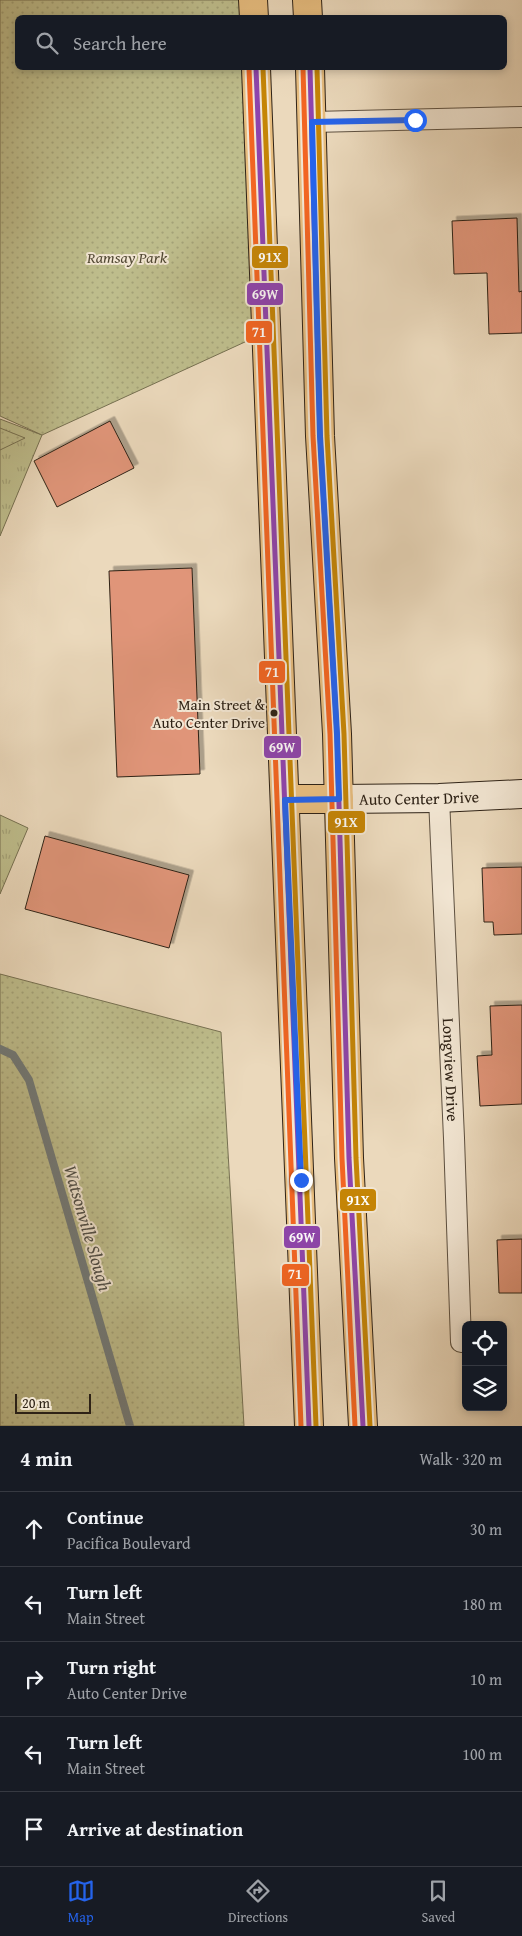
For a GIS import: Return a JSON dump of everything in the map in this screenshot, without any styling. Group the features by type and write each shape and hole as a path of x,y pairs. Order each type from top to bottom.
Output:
{"main road":[{"path":"253,0 254,15"},
{"path":"307,0 308,15"},
{"path":"256,70 310,1426"},
{"path":"310,70 320,436 337,724 349,1158 363,1426"},
{"name":"Auto Center Drive","path":"285,800 339,799"}],"street":[{"path":"312,122 522,117"},
{"name":"Auto Center Drive","path":"339,799 440,798 522,794"},
{"name":"Longview Drive","path":"440,798 461,1342"}],"green space":[{"name":"Ramsay Park","path":"0,0 245,0 246,15 15,15 15,70 248,70 258,336 42,435 0,416"},
{"path":"0,419 42,435 0,536"},
{"path":"0,428 25,438 0,450"},
{"path":"0,815 28,828 0,894"},
{"path":"0,974 221,1032 244,1426 0,1426"}],"building":[{"path":"517,218 519,292 522,291 522,333 489,334 487,273 454,274 452,221"},
{"path":"110,421 134,468 57,507 34,461"},
{"path":"192,568 200,774 117,777 109,571"},
{"path":"45,836 189,875 169,948 25,909"},
{"path":"522,867 522,934 494,935 493,922 484,922 482,868"},
{"path":"522,1005 522,1104 480,1106 477,1056 492,1055 490,1006"},
{"path":"522,1239 522,1293 499,1293 497,1240"}],"waterway":[{"name":"Watsonville Slough","path":"0,1049 13,1055 29,1080 130,1426"}],"transit line":[{"name":"71","path":"249,70 301,1426"},
{"name":"69W","path":"256,70 309,1426"},
{"name":"91X","path":"263,70 316,1426"},
{"name":"71","path":"303,70 313,436 330,734 342,1158 355,1426"},
{"name":"69W","path":"310,70 320,436 337,734 349,1158 363,1426"},
{"name":"91X","path":"317,70 327,436 344,734 356,1158 370,1426"}],"place":[{"name":"Main Street & Auto Center Drive","path":"274,713"}],"route":[{"path":"301,1180 285,800 339,799 320,436 312,122 415,120"}]}
